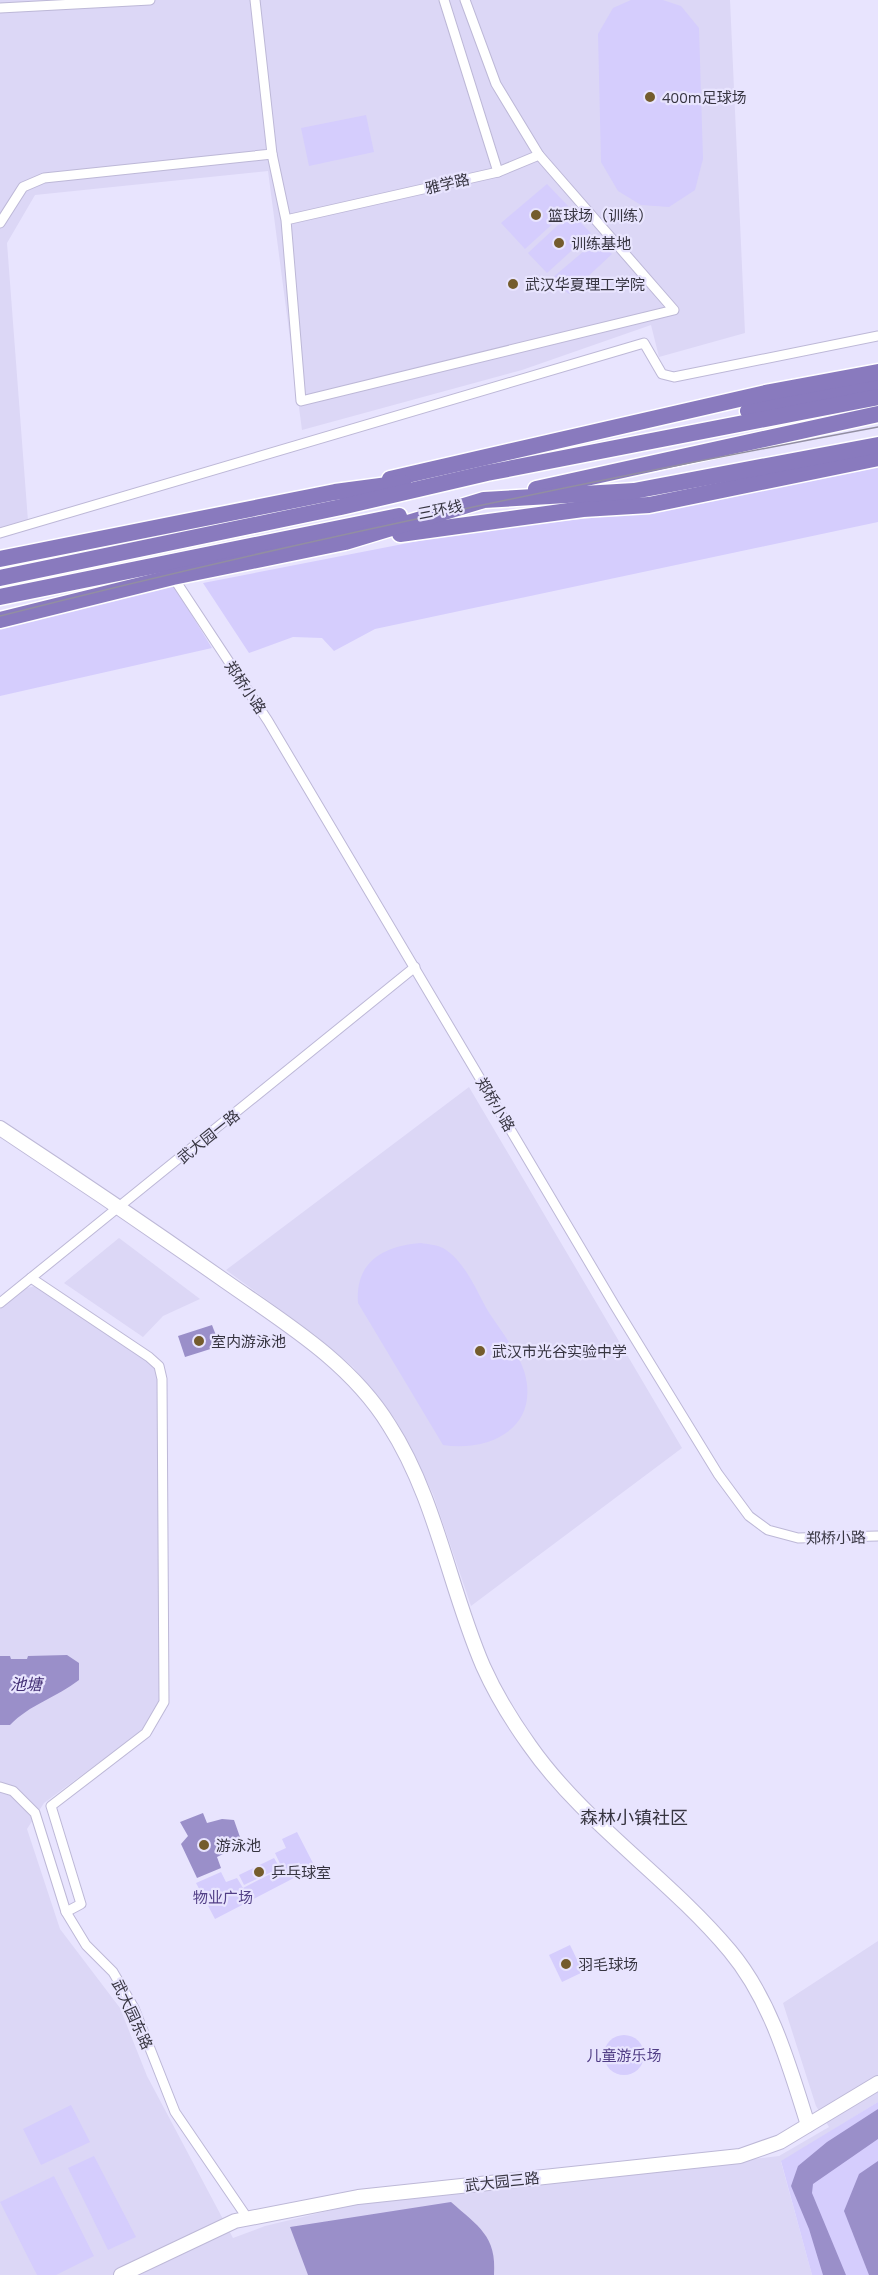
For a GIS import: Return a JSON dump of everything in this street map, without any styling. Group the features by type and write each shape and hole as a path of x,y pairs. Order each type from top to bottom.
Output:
{"highway":[{"path":"0,559 330,493 770,392 878,372"},
{"path":"330,493 487,473 784,403 878,386"},
{"name":"三环线","path":"0,578 341,507 487,473 878,397"},
{"path":"666,417 784,403"},
{"name":"三环线","path":"0,597 344,535 484,500 878,414"},
{"path":"484,500 634,491 878,445"},
{"path":"802,458 872,459"},
{"path":"0,620 344,535 583,509 649,505 872,459"},
{"path":"583,509 628,499 656,487"}],"street":[{"path":"0,8 150,0"},
{"path":"255,0 272,154 286,220 301,401 674,310 539,155 496,84 465,0"},
{"path":"444,0 498,172"},
{"path":"0,223 23,188 32,181 272,154"},
{"name":"雅学路","path":"286,220 498,172 539,155"},
{"path":"0,533 645,343 662,374 674,377 878,336"},
{"name":"郑桥小路","path":"172,577 268,721 615,1306 718,1474 749,1516 768,1530 798,1538 878,1536"},
{"name":"武大园一路","path":"0,1303 415,967"},
{"path":"0,1128 120,1207 312,1342 349,1374 389,1424 425,1497 483,1665 506,1712 532,1750 559,1782 677,1896 731,1952 762,2000 774,2025 808,2125"},
{"path":"31,1278 149,1357 159,1366 162,1379 164,1702 146,1733 51,1806 81,1905 66,1912"},
{"name":"武大园东路","path":"0,1787 13,1791 35,1813 66,1912 86,1945 113,1972 134,2008 175,2112 248,2219"},
{"name":"武大园三路","path":"121,2275 208,2233 248,2219 358,2197 740,2156 780,2142 878,2084"}],"shaded area":[{"name":"武汉华夏理工学院","path":"0,0 730,0 745,333 659,357 651,325 522,370 302,430 268,171 35,195 7,243 28,521 0,528"},
{"name":"武汉市光谷实验中学","path":"469,1087 682,1448 471,1606 433,1494 395,1419 353,1367 315,1335 226,1270"},
{"path":"119,1238 200,1299 163,1316 143,1337 64,1283"},
{"path":"39,1285 150,1361 157,1370 164,1702 143,1730 44,1803 27,1829 60,1929 120,2008 147,2076 233,2238 265,2226 361,2203 779,2156 829,2127 816,2106 783,2003 878,1941 878,2102 781,2162 812,2275 0,2275 0,1309 27,1288"}],"green space":[{"name":"400m足球场","path":"631,0 663,0 681,6 699,28 703,159 695,190 669,207 641,205 618,191 601,162 598,34 613,8"},
{"path":"366,115 374,152 309,166 301,128"},
{"name":"篮球场（训练）","path":"547,184 570,208 525,249 501,223"},
{"name":"训练基地","path":"571,213 591,233 547,273 528,253"},
{"path":"597,240 612,254 569,294 551,279"},
{"path":"878,465 878,522 375,629 334,651 322,638 293,637 249,653 203,583 475,530 621,515"},
{"path":"174,586 212,648 0,696 0,622"},
{"path":"421,1243 443,1248 458,1260 514,1350 525,1374 527,1393 525,1409 518,1422 493,1440 461,1446 443,1445 358,1303 361,1276 374,1258 395,1248"},
{"name":"物业广场","path":"297,1832 315,1867 215,1919 196,1883 221,1872 226,1882 237,1878 243,1888 282,1868 275,1853 286,1848 282,1839"},
{"name":"乒乓球室","path":"274,1858 280,1868 244,1885 239,1875"},
{"name":"羽毛球场","path":"570,1945 583,1972 562,1982 549,1955"},
{"name":"儿童游乐场","path":"624,2035 638,2041 644,2055 638,2069 624,2075 610,2069 604,2055 610,2041"},
{"path":"878,2102 878,2275 812,2275 781,2161"},
{"path":"71,2105 90,2142 41,2165 23,2129"},
{"path":"94,2156 136,2237 108,2250 68,2168"},
{"path":"54,2176 94,2256 56,2275 37,2275 0,2202"}],"water":[{"name":"室内游泳池","path":"212,1325 220,1346 185,1357 178,1336"},
{"name":"池塘","path":"67,1655 79,1663 79,1680 26,1712 10,1725 0,1725 0,1656 27,1659 28,1656"},
{"name":"游泳池","path":"203,1813 207,1823 222,1819 234,1820 241,1840 223,1847 225,1853 217,1857 221,1868 197,1878 181,1844 188,1836 180,1822"},
{"path":"878,2109 878,2139 813,2184 812,2193 846,2275 823,2275 809,2229 791,2186 798,2166 827,2142"},
{"path":"878,2161 878,2275 869,2275 844,2211 859,2174"},
{"path":"451,2202 477,2225 489,2241 494,2262 494,2275 308,2275 290,2227"}],"tram line":[{"path":"0,616 218,563 437,514 878,427"}],"place":[{"name":"400m足球场","path":"650,97"},
{"name":"篮球场（训练）","path":"536,215"},
{"name":"训练基地","path":"559,243"},
{"name":"武汉华夏理工学院","path":"513,284"},
{"name":"室内游泳池","path":"199,1341"},
{"name":"武汉市光谷实验中学","path":"480,1351"},
{"name":"游泳池","path":"204,1845"},
{"name":"乒乓球室","path":"259,1872"},
{"name":"羽毛球场","path":"566,1964"}],"district":[{"name":"森林小镇社区","path":"634,1817"}]}
